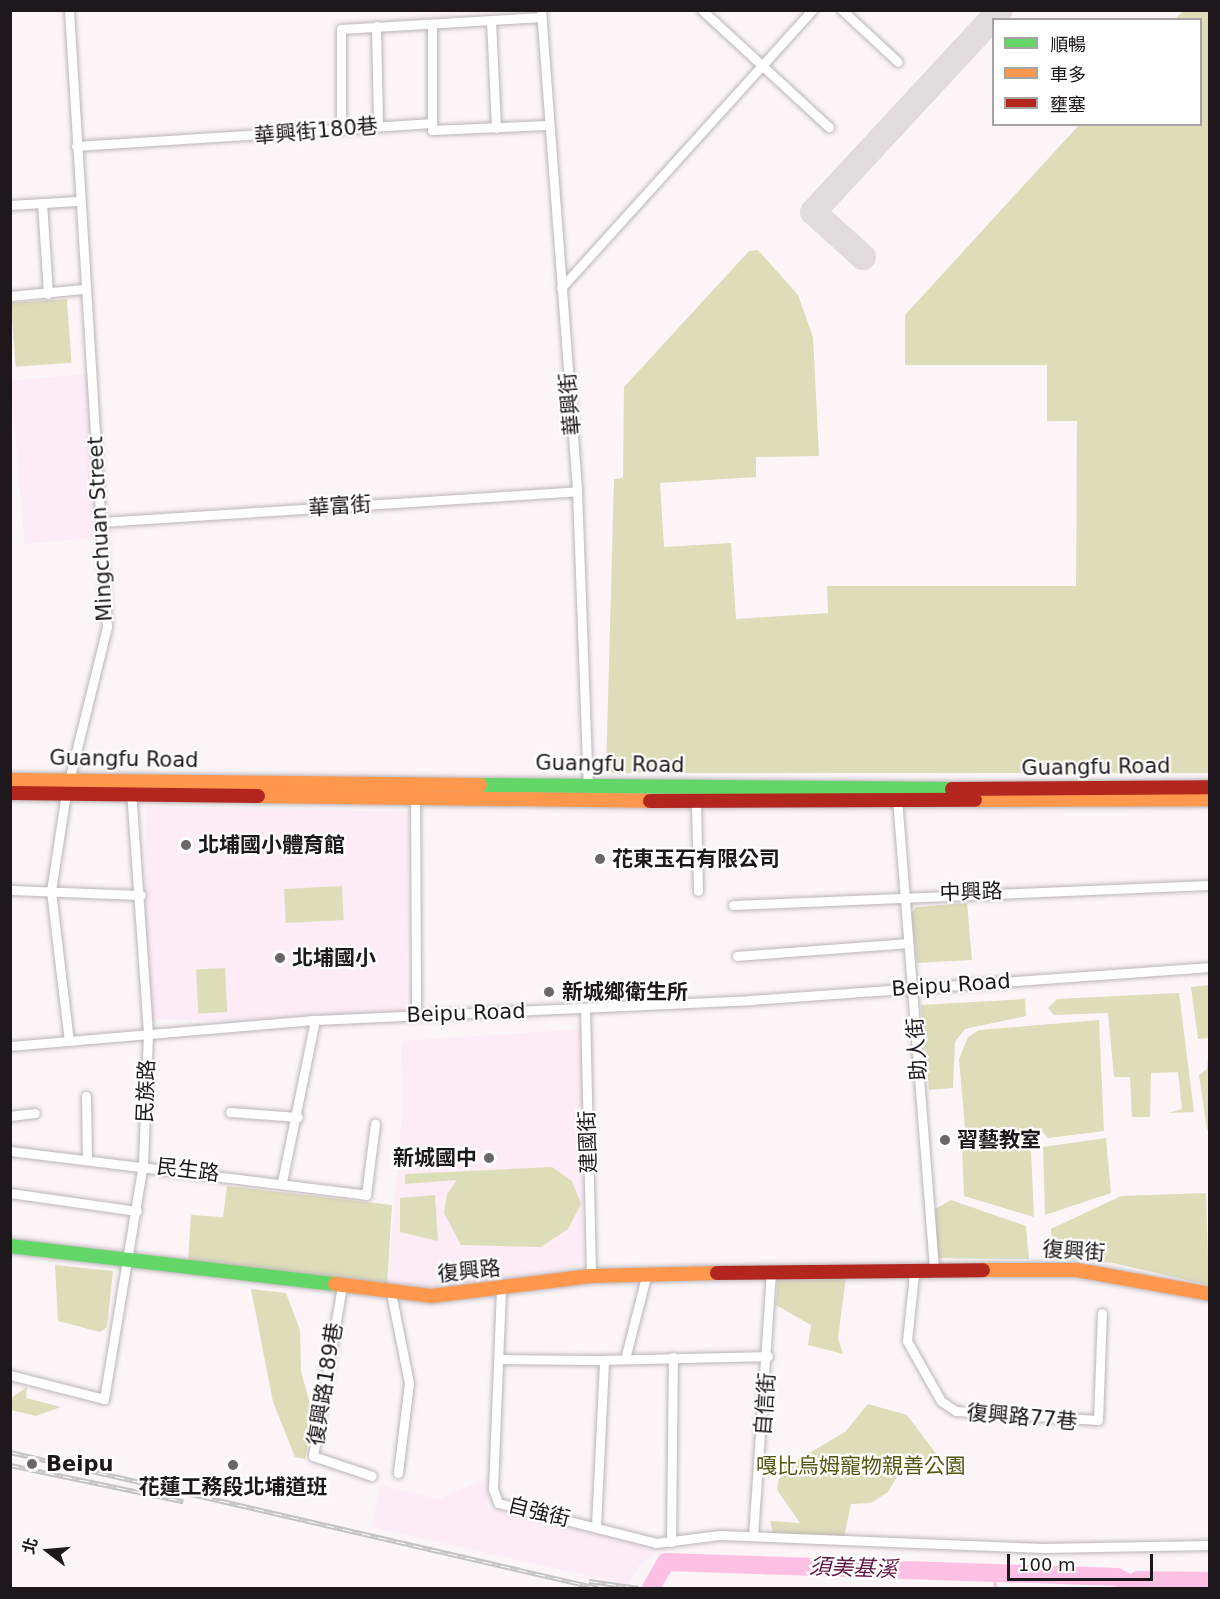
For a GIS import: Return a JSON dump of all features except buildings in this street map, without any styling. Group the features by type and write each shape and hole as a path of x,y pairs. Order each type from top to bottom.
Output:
{"main road":[{"name":"Guangfu Road","path":"10,780 70,778 130,787 415,798 588,792 1209,799"},
{"name":"Guangfu Road","path":"10,793 66,793 130,787 416,782 588,792 696,802 1209,787"},
{"name":"復興路","path":"10,1246 391,1293 501,1289 591,1276 647,1273 934,1273"},
{"name":"復興街","path":"934,1273 1077,1270 1209,1294"}],"street":[{"name":"Mingchuan Street","path":"69,10 77,201 102,522 107,627 66,793 51,891 69,1041"},
{"path":"702,10 829,127"},
{"path":"561,288 812,10"},
{"path":"842,10 898,62"},
{"path":"341,129 341,29 491,21 542,14"},
{"name":"華興街","path":"542,14 548,125 577,491 588,792"},
{"path":"491,21 496,128"},
{"path":"432,24 432,123"},
{"path":"376,27 378,125"},
{"name":"華興街180巷","path":"76,146 378,125 432,123 432,130 548,125"},
{"path":"10,205 77,201"},
{"path":"42,203 48,294"},
{"path":"10,296 83,289"},
{"name":"華富街","path":"102,522 577,491"},
{"path":"416,782 416,1015"},
{"name":"民族路","path":"10,1375 104,1399 143,1164 148,1033 141,895 130,787"},
{"name":"助人街","path":"896,796 934,1273"},
{"path":"696,802 698,891"},
{"name":"中興路","path":"733,905 904,894 1209,885"},
{"path":"10,891 141,895"},
{"path":"737,956 908,943"},
{"name":"Beipu Road","path":"10,1046 315,1020 585,1008 1209,967"},
{"name":"建國街","path":"585,1008 591,1276"},
{"path":"282,1182 298,1117 315,1020"},
{"path":"86,1096 87,1158"},
{"path":"230,1112 298,1117"},
{"path":"10,1116 35,1113"},
{"name":"民生路","path":"10,1151 143,1164 366,1195 375,1124"},
{"path":"10,1193 137,1211"},
{"name":"自信街","path":"753,1536 768,1356 771,1272"},
{"path":"625,1359 647,1273"},
{"name":"復興路77巷","path":"914,1274 907,1341 941,1401 956,1411 1098,1420 1102,1313"},
{"name":"復興路189巷","path":"342,1286 313,1456 372,1476"},
{"name":"自強街","path":"501,1289 493,1489 498,1503 656,1543 753,1536 1042,1548 1209,1545"},
{"path":"391,1293 409,1383 398,1473"},
{"path":"500,1359 604,1360 768,1356"},
{"path":"671,1542 673,1357"},
{"path":"596,1526 604,1360"}],"shaded area":[{"path":"97,373 111,536 25,544 10,381"},
{"name":"北埔國小","path":"146,807 409,812 405,1024 142,1019"},
{"name":"新城國中","path":"582,1029 583,1265 440,1291 387,1287 402,1114 401,1041"},
{"path":"488,1478 487,1508 660,1549 638,1567 629,1585 371,1527 381,1485 438,1499"}],"green space":[{"path":"1184,10 1210,12 1209,773 606,773 614,479 623,478 624,387 749,251 758,250 798,295 813,337 819,456 756,457 756,477 660,483 664,547 731,543 736,619 828,613 827,586 1076,586 1077,421 1047,421 1047,365 905,365 905,315 1078,126 1202,126 1202,18 1176,18"},
{"path":"67,299 71,363 16,367 11,303"},
{"path":"342,886 344,920 286,923 284,889"},
{"path":"967,903 972,960 917,963 911,914 916,907"},
{"path":"225,968 227,1012 198,1013 196,970"},
{"path":"1209,985 1209,1038 1198,1039 1191,987"},
{"path":"1179,993 1194,1112 1168,1113 1182,1109 1178,1072 1151,1073 1150,1117 1132,1117 1130,1077 1114,1077 1108,1013 1054,1015 1048,1008 1057,999"},
{"path":"1025,999 1026,1016 965,1029 955,1042 953,1088 929,1090 921,1005"},
{"path":"1099,1020 1104,1131 1048,1138 1039,1128 1022,1141 966,1140 959,1059 968,1037 979,1030"},
{"path":"1209,1047 1210,1129 1207,1130 1199,1075 1207,1069"},
{"path":"1106,1138 1111,1193 1045,1215 1043,1147"},
{"path":"1025,1147 1031,1152 1034,1217 964,1196 962,1149"},
{"path":"552,1167 572,1181 581,1204 568,1229 541,1247 461,1245 444,1213 447,1194 457,1180 405,1184 405,1174"},
{"path":"227,1186 392,1205 387,1287 188,1262 191,1215 223,1217"},
{"path":"1206,1193 1209,1285 1113,1263 1053,1258 1051,1229 1121,1196"},
{"path":"435,1195 438,1241 400,1232 400,1198"},
{"path":"951,1200 1026,1226 1029,1259 937,1258 935,1209"},
{"path":"55,1265 113,1271 107,1327 100,1332 58,1321"},
{"path":"846,1277 838,1338 843,1354 808,1345 811,1325 776,1305 778,1279"},
{"path":"251,1289 286,1293 300,1330 301,1371 314,1419 305,1459 295,1457 273,1402"},
{"path":"27,1387 26,1398 61,1407 36,1416 11,1410 11,1398"},
{"name":"嘎比烏姆寵物親善公園","path":"868,1404 907,1415 937,1455 902,1468 888,1492 871,1503 851,1504 844,1537 773,1533 770,1521 800,1523 777,1490 781,1462 794,1462 845,1432"}],"waterway":[{"name":"須美基溪","path":"651,1588 666,1562 1117,1577 1132,1585 1138,1580 1210,1581"},
{"path":"994,1574 995,1588"}],"taxiway":[{"path":"993,18 1000,10"},
{"path":"863,257 813,212 992,19"}],"railway":[{"path":"10,1452 598,1588"},
{"path":"10,1465 183,1501"},
{"path":"589,1581 639,1588"}],"traffic: fast":[{"path":"480,785 952,789"},
{"path":"10,1246 335,1284"}],"traffic: slow":[{"path":"10,780 480,785"},
{"path":"258,796 650,801"},
{"path":"975,800 1210,799"},
{"path":"983,1270 1077,1270 1210,1294"},
{"path":"335,1284 432,1296 591,1276 717,1273"}],"traffic: jam":[{"path":"952,789 1210,787"},
{"path":"10,793 258,796"},
{"path":"650,801 975,800"},
{"path":"717,1273 983,1270"}],"place":[{"name":"北埔國小體育館","path":"186,845"},
{"name":"花東玉石有限公司","path":"600,859"},
{"name":"北埔國小","path":"280,958"},
{"name":"新城鄉衛生所","path":"549,992"},
{"name":"習藝教室","path":"945,1140"},
{"name":"新城國中","path":"489,1158"},
{"name":"Beipu","path":"32,1464"},
{"name":"花蓮工務段北埔道班","path":"233,1465"}]}
